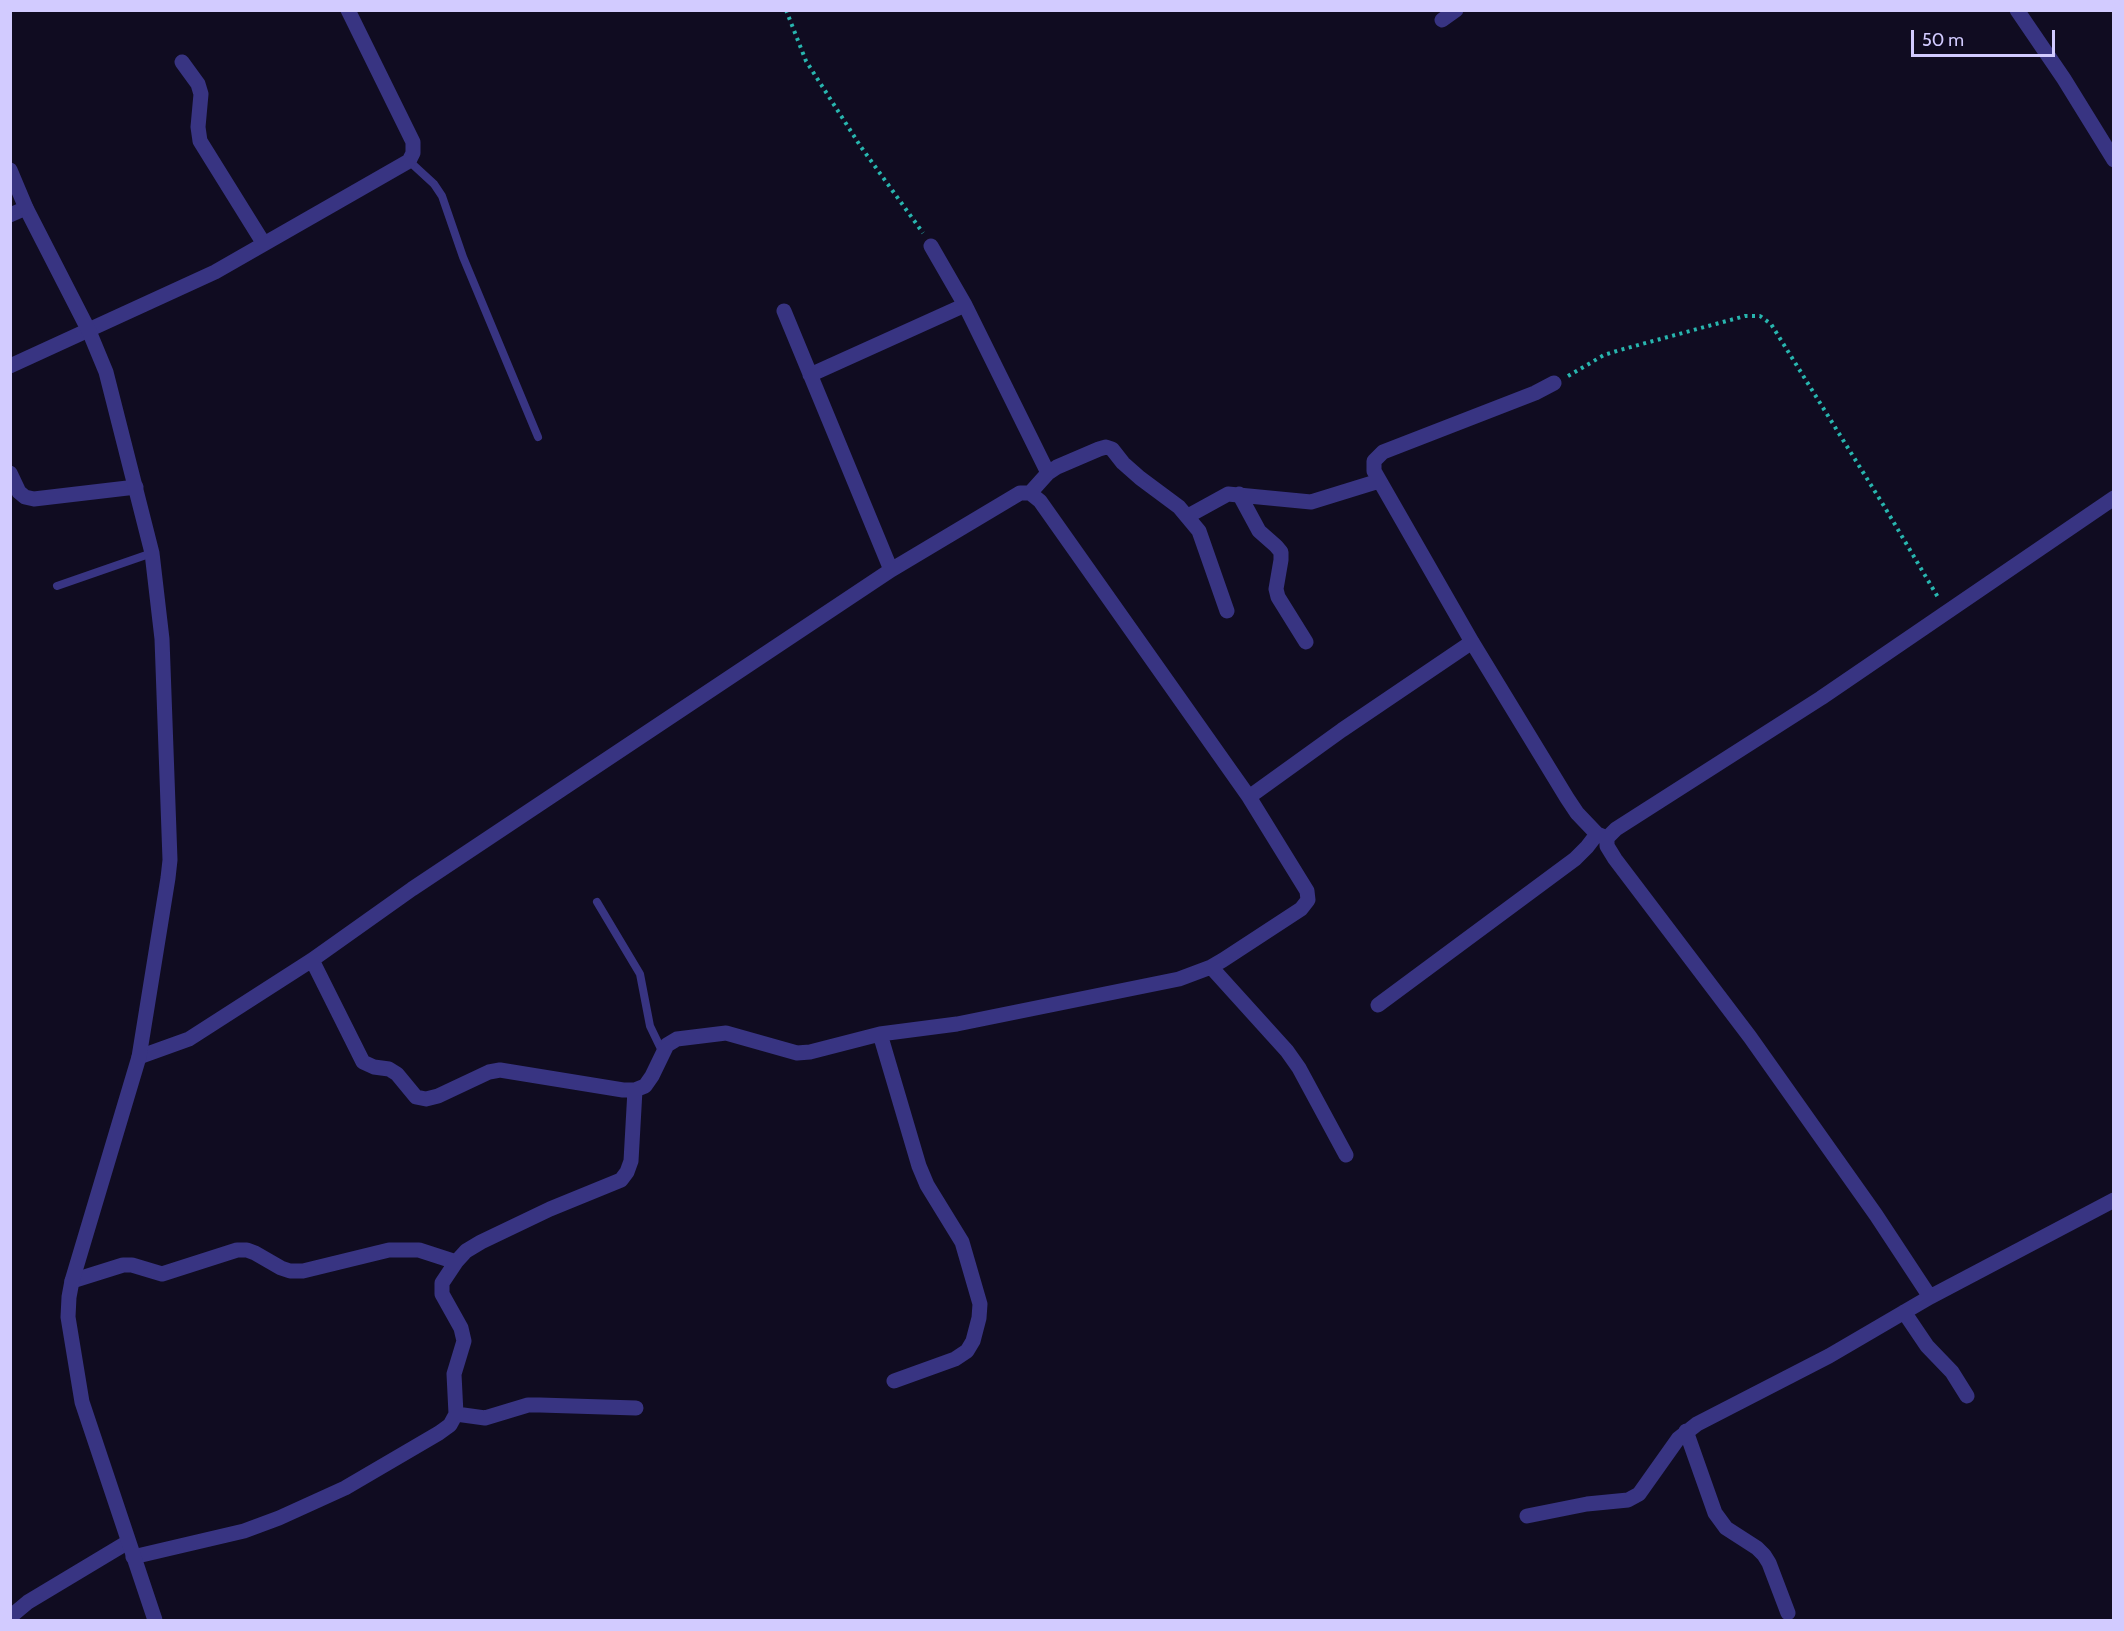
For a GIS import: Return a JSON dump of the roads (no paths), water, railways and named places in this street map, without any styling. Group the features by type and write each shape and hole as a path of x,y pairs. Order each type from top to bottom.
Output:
{"street":[{"path":"10,366 215,272 409,161 413,153 413,142 348,10"},
{"path":"1442,20 1456,10"},
{"path":"2017,10 2064,79 2114,160"},
{"path":"182,62 198,84 201,94 198,126 200,141 264,244"},
{"path":"10,170 26,208 89,331 106,372 152,553 162,639 170,860 139,1057 72,1281 68,1317 82,1402 155,1620"},
{"path":"10,214 26,208"},
{"path":"931,246 965,305 1048,473"},
{"path":"810,375 965,305"},
{"path":"784,312 891,570"},
{"path":"1554,383 1535,393 1383,452 1374,461 1374,471 1472,642 1577,813 1602,836 1615,859 1750,1037 1876,1215 1930,1297"},
{"path":"1030,493 1048,473 1057,467 1106,447 1112,449 1123,463 1140,478 1179,507 1199,531 1227,611"},
{"path":"10,473 19,492 25,497 34,499 136,487"},
{"path":"1188,516 1228,494 1311,502 1379,481"},
{"path":"139,1057 189,1039 312,960 431,876 891,570 1020,493 1030,493 1040,501 1249,797 1307,891 1308,900 1301,909 1211,967 1179,979 957,1024 880,1035 810,1052 797,1053 726,1033 676,1039 667,1045 645,1086 635,1090 500,1070 489,1072 438,1096 426,1099 416,1097 397,1074 363,1062 312,960"},
{"path":"1239,494 1259,531 1281,552 1276,589 1278,597 1306,642"},
{"path":"1378,1005 1575,859 1602,836 1821,698 2114,498"},
{"path":"1249,797 1342,730 1472,642"},
{"path":"1211,967 1287,1051 1299,1068 1346,1155"},
{"path":"880,1035 919,1166 927,1185 962,1242 980,1304 973,1341 967,1351 955,1359 894,1381"},
{"path":"10,1617 28,1602 131,1550 244,1531 279,1518 345,1488 450,1425 456,1414 454,1374 464,1341 461,1328 442,1294 442,1284 466,1251 481,1242 550,1209 621,1180 631,1161 635,1090"},
{"path":"1527,1516 1587,1504 1628,1500 1639,1494 1686,1431 1829,1356 1930,1297 2114,1200"},
{"path":"72,1281 123,1265 132,1265 162,1274 237,1250 255,1253 290,1271 303,1271 389,1250 419,1250 456,1262"},
{"path":"1904,1312 1927,1346 1953,1372 1967,1396"},
{"path":"456,1414 485,1418 540,1405 636,1408"},
{"path":"1686,1431 1715,1513 1726,1528 1764,1555 1788,1613"}],"lane":[{"path":"409,161 434,184 442,196 463,257 538,437"},
{"path":"57,586 152,553"},
{"path":"597,902 640,974 650,1026 663,1053"}]}
